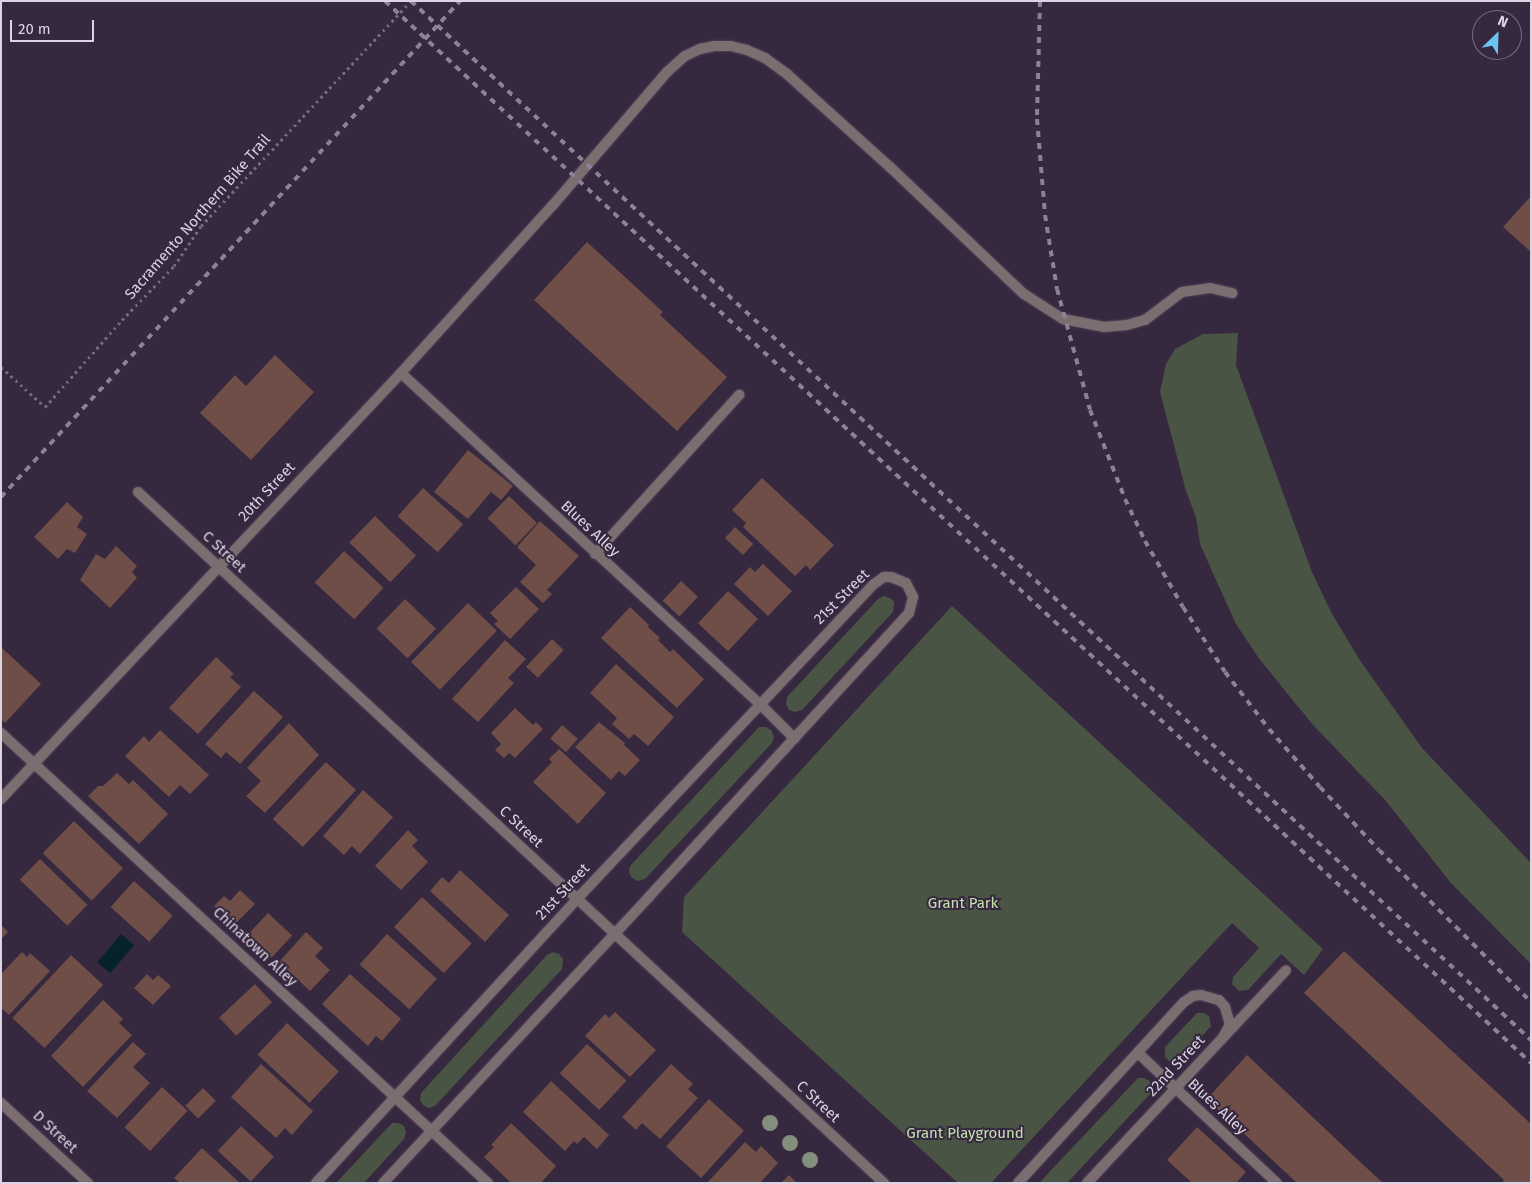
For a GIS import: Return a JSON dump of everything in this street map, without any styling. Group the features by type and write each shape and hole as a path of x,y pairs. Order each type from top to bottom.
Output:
{"street":[{"name":"20th Street","path":"1,798 400,373 553,205 667,72 685,56 700,49 714,46 731,46 765,58 787,74 890,166 1024,294 1063,319 1104,327 1127,325 1145,320 1182,292 1210,288 1232,293"},
{"name":"Blues Alley","path":"400,373 796,739"},
{"path":"594,554 739,395"},
{"name":"C Street","path":"138,492 884,1183"},
{"name":"21st Street","path":"316,1183 577,899 876,581 891,577 906,583 913,597 909,613 796,739 383,1183"},
{"name":"Chinatown Alley","path":"1,733 488,1183"},
{"name":"22nd Street","path":"1087,1183 1286,970"},
{"path":"1018,1183 1184,1002 1192,996 1201,995 1219,1000 1225,1007 1230,1024 1222,1039"},
{"name":"Blues Alley","path":"1138,1053 1277,1183"},
{"name":"D Street","path":"1,1102 88,1183"}],"path":[{"name":"Sacramento Northern Bike Trail","path":"1,366 46,407 122,320 174,266 202,226 412,1"}],"green space":[{"path":"1238,333 1236,365 1312,572 1331,612 1359,659 1422,748 1531,863 1531,964 1451,883 1386,801 1314,726 1258,657 1236,624 1200,544 1196,517 1186,491 1160,392 1166,364 1175,349 1203,334"},
{"path":"884,596 894,602 893,612 802,710 795,712 789,710 786,704 787,697 878,599"},
{"name":"Grant Park","path":"952,606 1323,949 1304,975 1281,954 1248,990 1239,991 1232,984 1233,977 1259,948 1232,923 991,1183 958,1183 682,932 684,897"},
{"path":"759,727 766,727 771,730 774,737 772,743 645,879 638,881 632,878 629,872 630,866"},
{"path":"553,952 559,954 563,959 562,969 435,1106 429,1108 423,1105 420,1100 421,1093 547,955"},
{"path":"1197,1013 1204,1013 1209,1016 1211,1026 1180,1060 1170,1062 1165,1057 1165,1047"},
{"path":"1138,1078 1150,1081 1151,1093 1067,1183 1039,1183"},
{"path":"392,1123 404,1126 406,1133 404,1139 364,1183 336,1183"}],"shaded area":[{"path":"121,934 134,945 110,973 97,962"}],"building":[{"path":"1531,196 1531,252 1503,227"},
{"path":"587,242 663,312 660,315 727,377 677,431 534,300"},
{"path":"275,355 314,392 251,460 200,413 235,375 246,386"},
{"path":"468,450 513,486 501,500 491,492 468,519 434,492"},
{"path":"762,478 834,545 810,570 806,565 795,576 743,527 746,523 732,510"},
{"path":"423,488 463,524 438,552 398,516"},
{"path":"509,496 537,523 516,545 487,518"},
{"path":"67,502 83,517 77,527 87,534 75,553 67,549 58,559 34,537"},
{"path":"375,516 416,556 390,582 349,543"},
{"path":"540,521 579,556 547,590 552,594 543,603 520,582 536,565 517,547"},
{"path":"735,527 753,544 743,555 725,538"},
{"path":"116,546 137,566 132,572 137,578 110,608 80,580 96,554 105,559"},
{"path":"344,551 383,588 354,619 315,582"},
{"path":"763,564 792,591 768,616 734,584 750,567 755,572"},
{"path":"681,581 698,597 679,616 663,601"},
{"path":"516,587 539,609 510,639 494,624 498,621 490,613"},
{"path":"728,591 758,619 728,651 698,623"},
{"path":"405,599 436,629 407,658 377,628"},
{"path":"468,603 497,631 440,690 411,662"},
{"path":"630,607 649,625 648,627 660,638 658,640 670,652 673,649 704,679 677,708 601,638"},
{"path":"552,639 564,650 538,678 526,667"},
{"path":"505,640 526,659 508,678 514,683 478,722 452,699"},
{"path":"1,647 41,684 5,723 1,719"},
{"path":"216,657 234,674 230,677 241,687 198,734 169,708"},
{"path":"616,664 674,717 648,746 634,734 629,739 612,724 617,718 590,693"},
{"path":"254,691 283,717 240,764 226,752 221,758 205,744"},
{"path":"515,708 533,725 536,722 543,729 515,758 509,753 504,758 495,750 501,744 491,733"},
{"path":"599,722 625,743 624,745 640,760 625,776 619,771 611,780 575,747"},
{"path":"289,723 319,755 265,813 246,796 261,781 247,768"},
{"path":"562,725 578,739 566,752 550,739"},
{"path":"160,730 209,775 190,794 180,785 169,797 125,756 144,736 149,742"},
{"path":"559,749 606,793 578,824 533,782 552,762 549,759"},
{"path":"326,762 356,790 303,847 273,819"},
{"path":"117,773 129,784 133,780 168,814 139,844 88,796 98,786 103,786"},
{"path":"363,790 393,817 360,854 352,846 344,855 323,836"},
{"path":"74,821 123,868 92,901 43,853"},
{"path":"408,830 418,840 412,846 428,862 401,890 375,866"},
{"path":"40,859 87,905 67,926 20,880"},
{"path":"460,870 509,915 485,942 430,891 442,877 449,883"},
{"path":"134,881 173,916 149,942 111,907"},
{"path":"240,890 255,904 234,925 214,906 224,896 230,901"},
{"path":"422,897 472,943 444,973 394,927"},
{"path":"268,913 292,936 272,957 248,935"},
{"path":"1,925 8,932 1,939"},
{"path":"306,932 323,948 315,956 330,970 310,991 279,962"},
{"path":"387,934 437,979 409,1009 360,964"},
{"path":"1344,951 1531,1124 1531,1183 1502,1183 1504,1180 1304,993"},
{"path":"22,952 27,957 30,953 50,971 9,1015 1,1008 1,974"},
{"path":"71,955 103,985 45,1048 12,1018"},
{"path":"147,974 153,980 158,975 171,986 153,1005 134,988"},
{"path":"350,974 401,1019 382,1041 376,1036 368,1046 322,1004"},
{"path":"255,984 272,1002 236,1036 219,1017"},
{"path":"103,1000 123,1019 119,1023 132,1035 83,1087 51,1056"},
{"path":"615,1012 656,1050 630,1077 585,1036 605,1014 609,1018"},
{"path":"287,1023 339,1071 310,1103 258,1054"},
{"path":"133,1042 146,1054 133,1067 150,1083 117,1118 87,1091"},
{"path":"587,1044 626,1081 599,1110 560,1073"},
{"path":"1247,1055 1383,1183 1297,1183 1207,1099"},
{"path":"261,1064 313,1111 292,1135 285,1128 276,1138 231,1097"},
{"path":"671,1064 693,1084 688,1089 698,1098 660,1139 642,1123 636,1130 622,1117"},
{"path":"551,1081 609,1135 597,1149 584,1137 577,1144 574,1141 565,1151 523,1112"},
{"path":"162,1087 188,1111 150,1151 124,1127"},
{"path":"203,1088 216,1101 198,1118 185,1106"},
{"path":"709,1099 744,1130 701,1178 666,1147"},
{"path":"511,1123 556,1166 541,1183 511,1183 484,1157 494,1147 491,1145"},
{"path":"241,1126 274,1157 251,1182 218,1151"},
{"path":"1197,1127 1246,1172 1236,1183 1192,1183 1167,1160"},
{"path":"745,1142 756,1152 761,1146 778,1163 760,1183 707,1183"},
{"path":"202,1148 240,1183 180,1183 174,1178"},
{"path":"789,1175 797,1183 781,1183"}],"railway":[{"path":"385,1 1531,1063"},
{"path":"411,1 1531,1040"},
{"path":"1,497 460,1"},
{"path":"1040,1 1037,119 1045,215 1057,289 1090,410 1125,499 1145,541 1183,607 1225,672 1269,729 1379,850 1531,1002"}],"park label":[{"name":"Grant Playground","path":"965,1134"}]}
